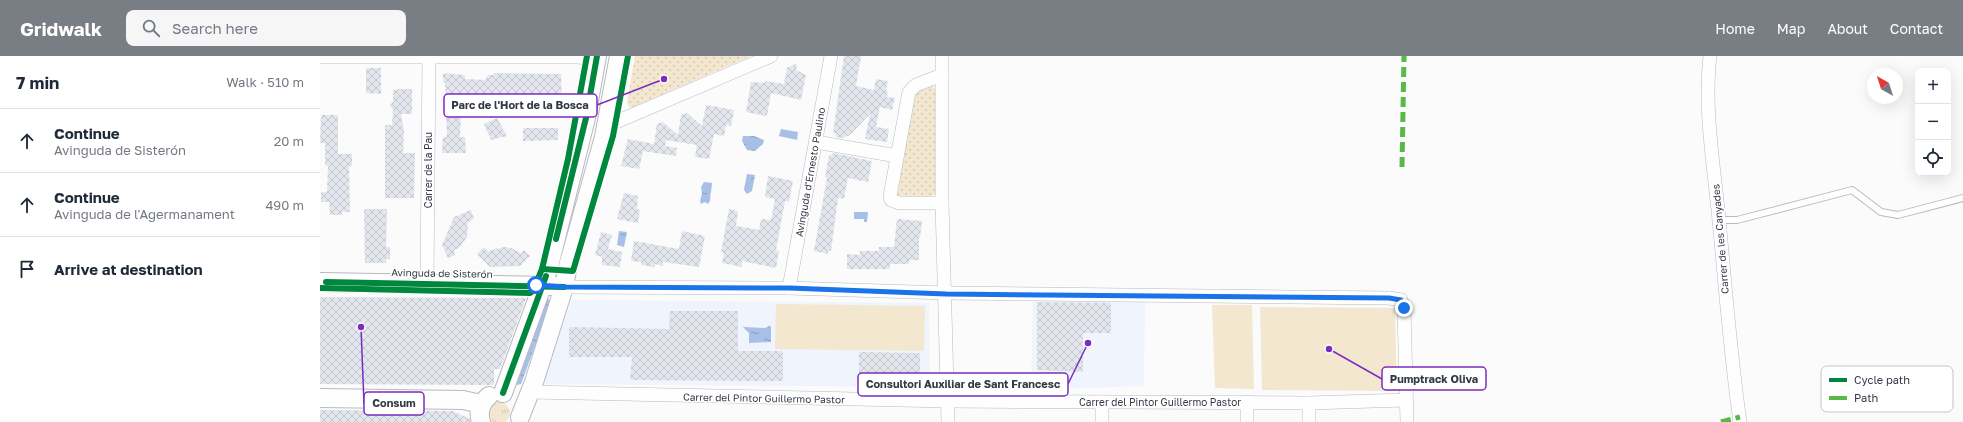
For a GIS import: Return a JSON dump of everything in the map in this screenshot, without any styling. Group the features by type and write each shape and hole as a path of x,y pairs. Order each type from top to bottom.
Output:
{"street":[{"path":"519,419 530,392 564,287 567,270 605,129 619,56"},
{"path":"584,125 605,129 616,122 771,56"},
{"name":"Avinguda d'Ernesto Paulino","path":"789,288 831,56"},
{"path":"942,56 942,202 946,294 948,422"},
{"name":"Carrer de les Canyades","path":"1710,56 1708,91 1732,369 1740,422"},
{"path":"320,57 596,58 584,125 544,285 521,337 503,393"},
{"name":"Carrer de la Pau","path":"427,283 429,57"},
{"path":"942,75 916,85 910,89 890,196 891,200 899,203 942,202"},
{"path":"816,142 897,156"},
{"name":"Avinguda de Sisterón","path":"320,282 544,285 564,287"},
{"path":"564,287 789,288 946,294 1389,298 1401,300 1404,308 1407,422"},
{"name":"Carrer del Pintor Guillermo Pastor","path":"530,392 948,401 1309,403 1406,400"},
{"path":"481,422 479,416 481,404 490,395 503,393 515,399 520,410 519,419"},
{"path":"320,398 463,400 481,404"},
{"path":"1102,402 1102,422"},
{"path":"1247,422 1248,402"},
{"path":"1309,403 1309,422"}],"lane":[{"path":"1719,220 1737,220 1852,190 1881,212 1898,214 1963,198"}],"shaded area":[{"path":"1033,299 1145,300 1144,386 1031,390"},
{"path":"572,300 929,303 930,387 541,384"}],"green space":[{"path":"635,56 751,56 633,107 629,107 627,102"},
{"path":"931,85 937,90 937,193 929,198 901,198 897,195 914,97 918,90"},
{"path":"776,304 925,306 924,351 775,349"},
{"path":"1212,305 1252,305 1254,389 1215,388"},
{"path":"1260,307 1395,308 1397,391 1262,390"},
{"path":"499,402 507,405 510,413 507,421 503,423 495,423 491,421 488,413 491,405"}],"water":[{"path":"781,129 798,132 797,140 779,136"},
{"path":"743,136 754,136 764,140 763,144 755,151 747,150 742,141"},
{"path":"747,174 755,175 752,191 747,194 744,190"},
{"path":"704,182 712,183 710,201 708,204 705,202 701,204 700,201 702,193 701,187"},
{"path":"854,212 868,212 867,222 864,222 864,219 854,219"},
{"path":"619,231 627,232 624,247 617,245"},
{"path":"549,299 551,303 521,384 517,385 516,381 546,301"},
{"path":"769,326 771,327 771,342 749,343 749,333 743,327 765,328"}],"building":[{"path":"844,56 861,56 856,86 874,90 876,79 888,81 886,91 888,91 887,97 895,98 892,110 880,107 876,127 889,129 887,142 865,139 870,114 850,135 842,138 836,137 836,133 833,133"},
{"path":"797,63 796,70 806,75 801,100 771,93 767,116 746,112 751,82 765,83 765,81 784,84 787,68"},
{"path":"366,68 381,68 381,94 366,93"},
{"path":"443,73 465,75 465,79 485,80 488,75 494,75 494,73 561,74 562,105 546,104 546,102 485,103 485,98 467,98 467,100 463,100 460,137 465,137 466,153 442,153 443,137 447,137 445,83 443,83"},
{"path":"412,89 412,114 401,114 404,132 403,153 415,153 414,198 385,198 385,125 392,125 393,110 390,106 393,101 393,90"},
{"path":"706,105 734,110 731,126 726,125 724,136 714,134 709,159 695,157 697,145 666,140 665,146 677,148 676,156 643,151 639,169 621,166 628,139 654,144 657,124 663,122 678,135 681,115 687,113 702,126"},
{"path":"321,115 338,115 338,154 352,154 352,166 349,166 350,212 342,212 342,215 330,215 329,202 321,202 321,192 327,192 328,166 325,165 325,143 320,143"},
{"path":"497,118 507,136 491,140 484,124"},
{"path":"523,128 558,128 558,140 523,141"},
{"path":"833,153 872,161 868,182 848,178 844,199 838,198 831,251 828,251 828,254 814,251 827,178 825,177 829,155 832,155"},
{"path":"768,176 793,181 789,202 785,201 776,250 779,251 776,268 742,261 742,267 722,263 724,253 721,252 729,209 738,211 736,226 759,230 761,219 771,220 775,199 765,197"},
{"path":"624,193 638,196 637,209 640,210 638,223 617,219"},
{"path":"364,209 387,209 386,247 390,247 390,259 386,259 386,263 365,263"},
{"path":"471,210 474,219 468,222 467,237 459,248 454,250 455,255 448,258 442,245 454,217"},
{"path":"897,219 922,221 919,238 919,260 909,260 909,264 890,264 890,269 847,269 847,254 860,255 860,251 879,251 879,247 894,247"},
{"path":"682,231 705,236 699,267 663,262 663,266 655,264 654,267 641,265 641,262 631,261 634,241 679,249"},
{"path":"601,232 612,235 608,249 622,252 620,267 602,265 602,257 595,255"},
{"path":"484,247 489,252 491,250 504,247 511,248 521,253 524,250 530,256 520,266 490,267 477,254"},
{"path":"320,297 526,298 500,369 494,369 494,385 320,384"},
{"path":"1037,302 1111,303 1111,333 1083,333 1083,372 1037,370"},
{"path":"670,311 738,311 738,351 783,351 783,381 630,380 632,357 569,357 569,327 669,329"},
{"path":"859,352 920,353 920,377 913,377 913,382 859,381"},
{"path":"320,410 453,411 470,419 470,422 320,422"}],"marked path":[{"path":"1402,167 1404,56"},
{"path":"1721,422 1740,417"}],"cycle path":[{"path":"320,288 530,293 533,291 542,269 568,159 587,56"},
{"path":"556,239 586,118 597,56"},
{"path":"542,269 573,271 613,136 628,56"},
{"path":"503,393 546,276"},
{"path":"326,282 564,287"}],"place":[{"name":"Parc de l'Hort de la Bosca","path":"664,79"},
{"name":"Consum","path":"361,327"},
{"name":"Consultori Auxiliar de Sant Francesc","path":"1088,343"},
{"name":"Pumptrack Oliva","path":"1329,349"}],"route":[{"path":"536,285 564,287 789,288 946,294 1389,298 1401,300 1404,308"}]}
